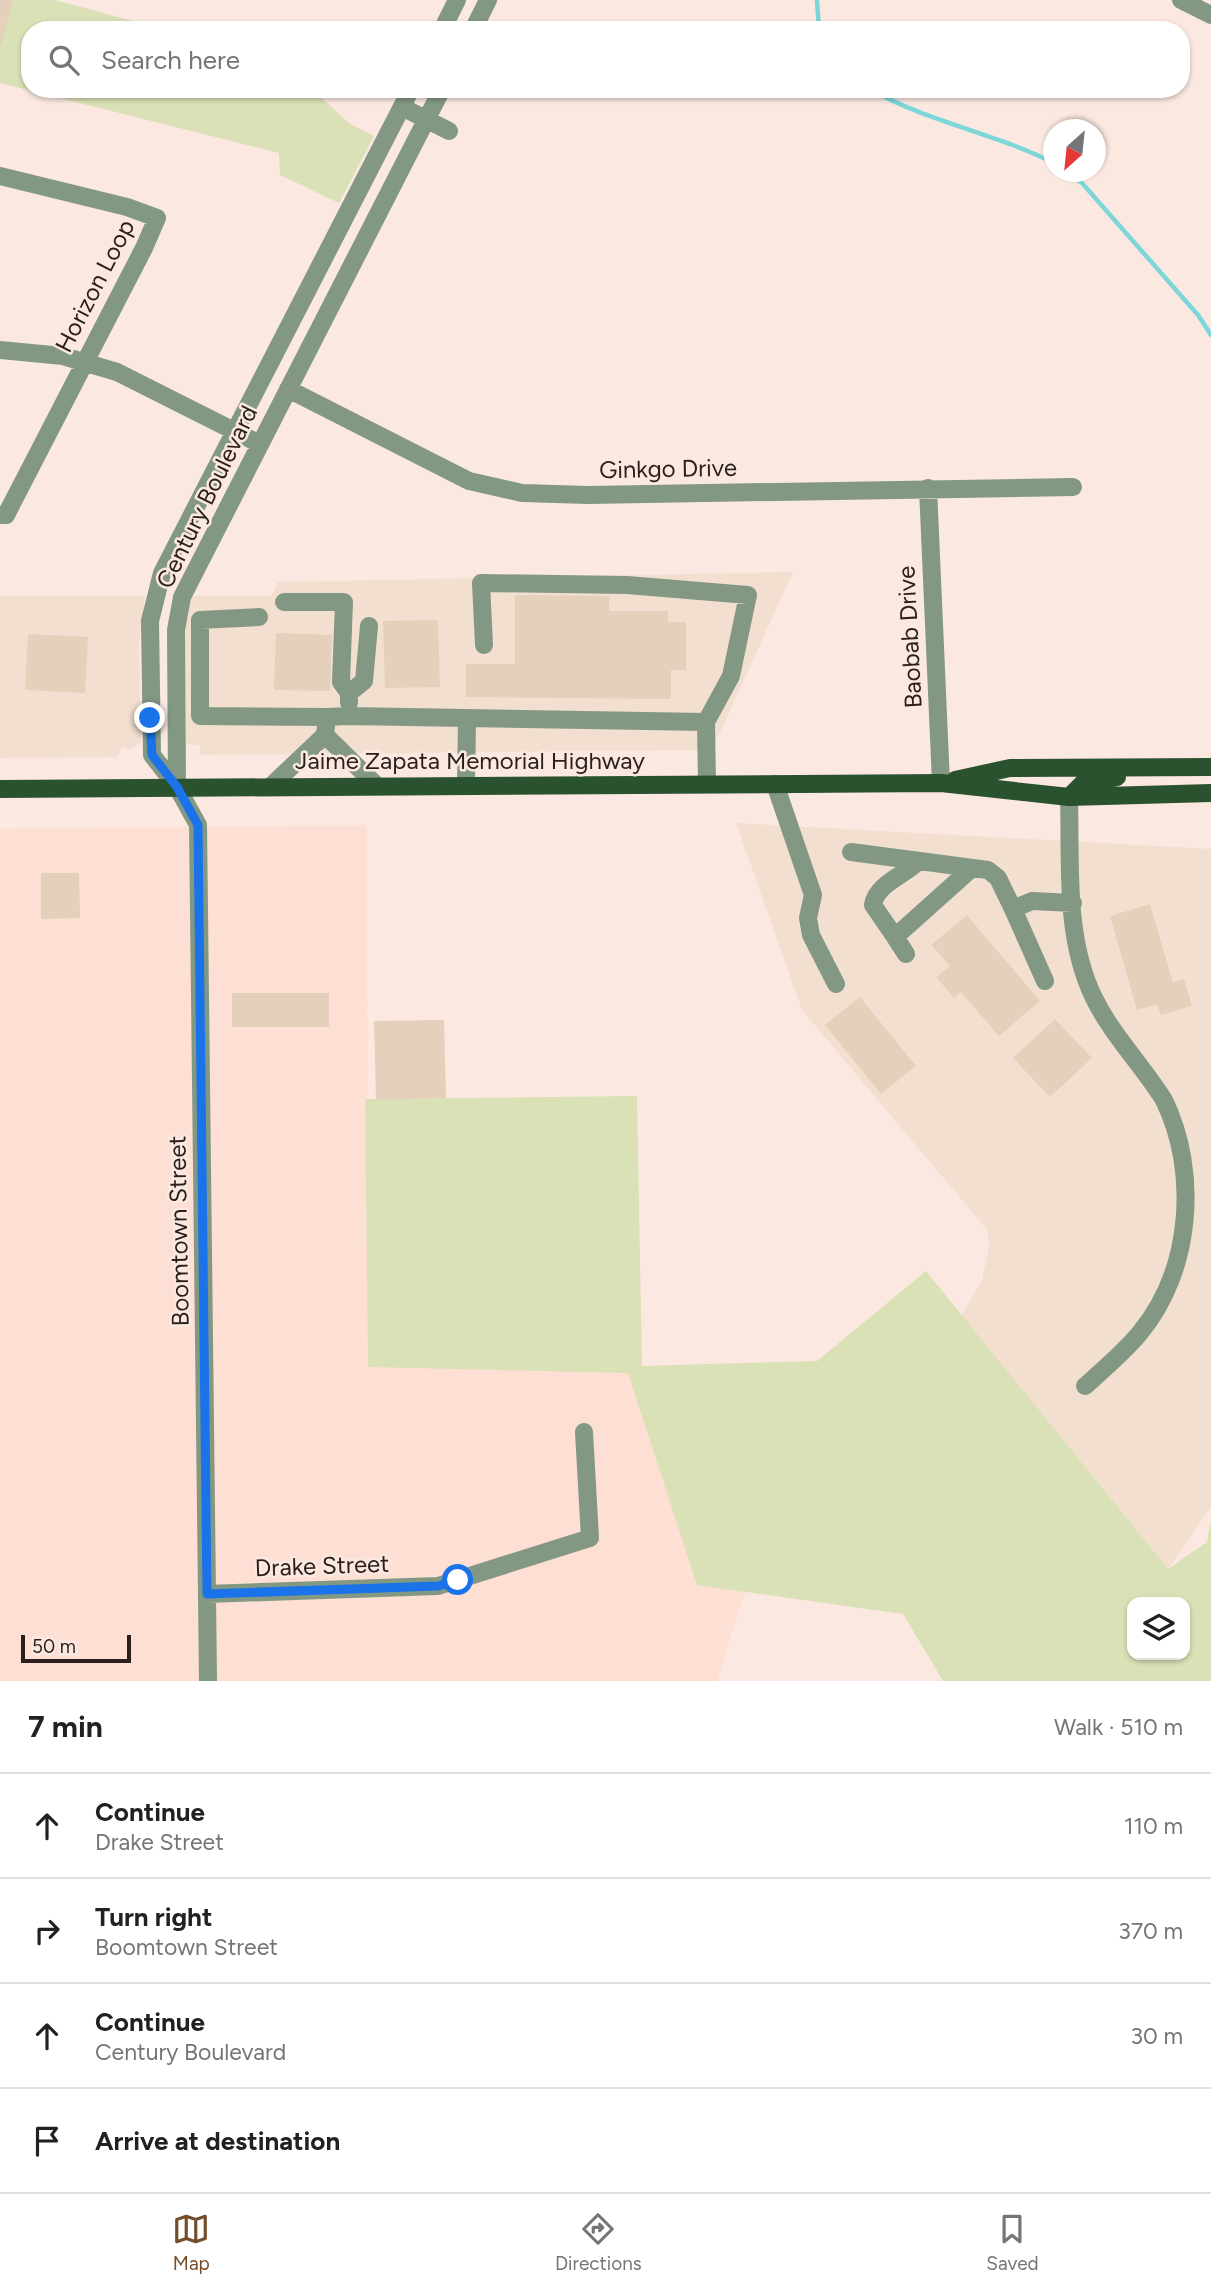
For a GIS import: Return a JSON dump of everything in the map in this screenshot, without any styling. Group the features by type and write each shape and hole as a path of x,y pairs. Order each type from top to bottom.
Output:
{"main road":[{"name":"Jaime Zapata Memorial Highway","path":"941,783 1010,768 1203,767"},
{"path":"1069,797 1076,788 1093,779 1174,775 1203,767"},
{"name":"Jaime Zapata Memorial Highway","path":"0,789 941,783 1069,797 1211,793"}],"street":[{"path":"446,21 457,0"},
{"path":"478,21 488,0"},
{"path":"1181,0 1211,15"},
{"name":"Century Boulevard","path":"177,787 152,755 150,621 162,573 406,98"},
{"name":"Century Boulevard","path":"177,787 177,619 182,597 438,98"},
{"path":"402,107 449,131"},
{"name":"Horizon Loop","path":"0,176 127,207 157,218 6,515 0,515"},
{"path":"0,350 85,361 117,372 260,444"},
{"name":"Ginkgo Drive","path":"288,389 469,481 522,493 588,495 1073,487"},
{"name":"Baobab Drive","path":"928,488 941,783"},
{"path":"484,645 481,583 627,584 748,595 738,658 732,676 706,722 707,784"},
{"path":"284,602 344,602 341,682 349,693 348,716"},
{"path":"177,619 259,617"},
{"path":"200,620 200,716 326,726 377,786"},
{"path":"349,693 364,681 369,626"},
{"path":"270,786 326,726 348,716 706,722"},
{"path":"466,785 467,719"},
{"path":"775,784 813,895 808,918 811,935 836,984"},
{"name":"Boomtown Street","path":"177,787 198,825 208,1681"},
{"path":"1069,797 1076,946 1084,976 1101,1010 1164,1100 1172,1118 1185,1174 1181,1240 1168,1285 1140,1333 1085,1386"},
{"path":"851,852 988,870 998,878 1045,981"},
{"path":"906,954 873,905 879,891 919,861"},
{"path":"895,937 972,868"},
{"path":"1013,909 1032,901 1073,903"},
{"name":"Drake Street","path":"207,1594 438,1586 590,1538 584,1432"}],"shaded area":[{"path":"793,572 712,750 199,755 200,745 186,744 184,627 191,596 271,596 278,582"},
{"path":"0,596 145,596 139,646 141,742 132,749 122,748 117,757 0,758"},
{"path":"736,823 1211,849 1211,1507 1168,1569 961,1317 982,1280 989,1248 988,1231 802,1010"},
{"path":"367,825 368,1366 642,1366 817,1361 717,1681 0,1681 0,829"}],"green space":[{"path":"0,0 55,0 133,21 21,21 21,88 0,83"},
{"path":"60,98 322,98 350,124 374,136 339,203 280,175 279,153"},
{"path":"637,1096 642,1366 817,1361 926,1271 1168,1569 1207,1542 1211,1519 1211,1681 943,1681 903,1614 697,1585 628,1373 368,1367 365,1099"}],"building":[{"path":"0,0 13,0 1,45 0,45"},
{"path":"515,595 609,596 609,611 668,611 668,622 686,622 686,670 671,670 671,699 466,697 466,664 515,664"},
{"path":"438,620 440,687 385,688 383,621"},
{"path":"276,633 332,635 330,691 274,690"},
{"path":"28,634 88,637 85,693 25,690"},
{"path":"41,873 79,873 80,918 41,919"},
{"path":"1150,904 1173,983 1184,979 1192,1006 1161,1015 1157,1004 1137,1010 1110,916"},
{"path":"967,915 1040,1001 999,1036 961,992 954,998 936,977 950,966 931,945"},
{"path":"232,993 329,993 329,1027 232,1027"},
{"path":"860,997 916,1066 881,1094 825,1025"},
{"path":"1055,1019 1092,1058 1050,1097 1013,1058"},
{"path":"444,1020 446,1098 376,1100 374,1021"}],"waterway":[{"path":"817,0 818,21"},
{"path":"888,98 1043,158"},
{"path":"1081,182 1198,315 1211,335"}],"route":[{"path":"150,718 152,755 177,787 198,825 207,1594 438,1586 458,1580"}]}
